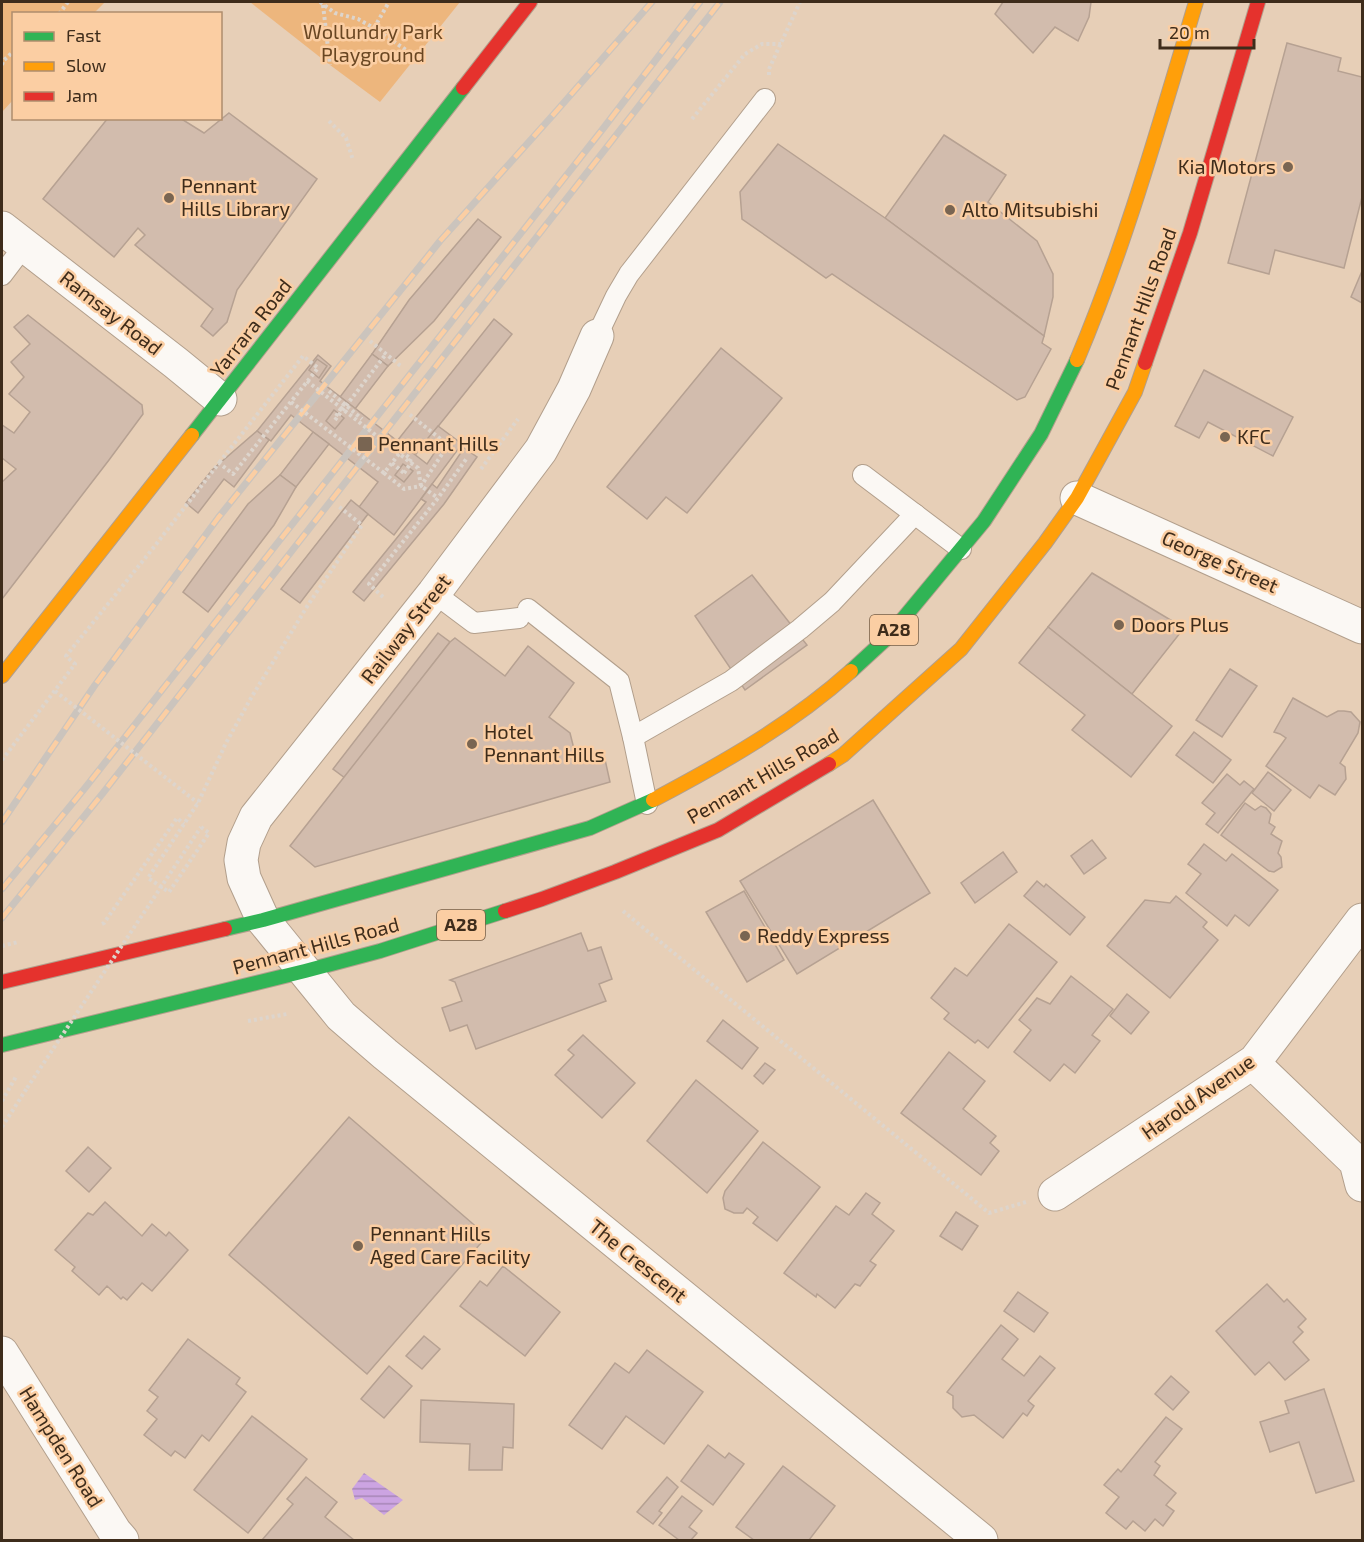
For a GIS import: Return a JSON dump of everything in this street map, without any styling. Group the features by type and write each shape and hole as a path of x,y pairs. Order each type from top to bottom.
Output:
{"main road":[{"name":"Yarrara Road","path":"2,676 530,2"},
{"name":"Pennant Hills Road","path":"2,982 263,921 590,828 647,804 722,763 800,713 888,637 984,521 1041,434 1094,322 1140,187 1196,2"},
{"name":"Pennant Hills Road","path":"2,1045 380,951 542,899 718,830 843,755 960,649 1045,543 1077,498 1135,392 1190,233 1258,2"}],"street":[{"name":"Ramsay Road","path":"13,237 220,399"},
{"name":"Railway Street","path":"305,971 263,921 244,878 241,860 244,843 256,817 435,593 541,450 574,389 597,336"},
{"name":"George Street","path":"1077,498 1362,627"},
{"name":"Harold Avenue","path":"1055,1194 1253,1063 1360,928"},
{"name":"The Crescent","path":"305,971 341,1016 385,1054 981,1540"},
{"path":"1253,1063 1356,1162 1362,1185"},
{"name":"Hampden Road","path":"2,1353 122,1540"}],"lane":[{"path":"597,336 615,296 629,274 765,99"},
{"path":"2,275 13,237"},
{"path":"863,475 960,549"},
{"path":"633,737 731,681 800,629 832,602 915,514"},
{"path":"435,593 474,623 523,614 619,681 647,804"}],"path":[{"path":"374,28 389,2"},
{"path":"765,99 769,69 800,2"},
{"path":"321,3 335,14 358,19 374,28 425,63"},
{"path":"321,3 330,65"},
{"path":"692,119 745,54 762,44 781,44"},
{"path":"2,65 12,53"},
{"path":"329,121 346,138 353,159"},
{"path":"370,341 402,367"},
{"path":"344,404 337,412 335,420 386,354"},
{"path":"2,760 75,664 66,656 303,356 318,368 233,474 219,463"},
{"path":"307,381 418,468 421,486"},
{"path":"329,391 362,419"},
{"path":"291,402 404,489 421,486 438,498"},
{"path":"409,414 448,445 421,486"},
{"path":"481,469 518,419"},
{"path":"387,441 411,459 404,473"},
{"path":"384,473 399,454"},
{"path":"383,597 369,584 467,458"},
{"path":"392,463 404,473"},
{"path":"404,473 411,463"},
{"path":"2,1127 78,1011 156,895 162,885 201,827 209,833 169,892 162,888 155,883 148,878 198,803 238,720 308,605 362,525 337,506"},
{"path":"55,691 198,803"},
{"path":"104,923 177,818 184,824"},
{"path":"623,910 989,1213 1055,1194"},
{"path":"2,1101 21,1070"}],"green space":[{"path":"2,2 105,2 95,12 12,12 12,101 2,112"},
{"name":"Wollundry Park Playground","path":"250,2 460,2 380,102"}],"shaded area":[{"path":"364,1473 403,1500 384,1515 362,1498 355,1500 352,1489"}],"building":[{"path":"1003,2 1091,2 1089,17 1078,41 1055,27 1033,53 995,14"},
{"path":"1287,43 1341,58 1338,71 1362,77 1362,197 1344,268 1275,250 1269,274 1228,263"},
{"path":"229,113 317,179 237,290 227,322 213,336 201,326 213,309 135,245 145,235 138,228 114,257 43,199 106,120 183,120 204,133"},
{"path":"944,135 1006,175 988,202 1037,241 1053,274 1053,297 1044,336 885,218"},
{"path":"778,144 885,218 1044,336 1042,343 1051,349 1025,397 1017,400 832,274 826,278 742,219 740,192"},
{"path":"478,219 501,237 434,321 388,366 372,354 409,300"},
{"path":"1362,271 1362,303 1351,297"},
{"path":"28,315 142,405 143,414 2,599 2,482 16,469 2,458 2,425 14,433 30,412 9,394 24,377 11,362 30,344 14,327"},
{"path":"494,319 512,334 416,454 397,441"},
{"path":"721,348 782,398 687,513 666,497 647,519 607,487"},
{"path":"372,354 388,366 355,409 340,397"},
{"path":"318,355 331,366 320,381 427,464 439,446 428,438 438,426 462,444 394,535 359,507 378,482 291,415 271,441 257,431"},
{"path":"317,359 327,366 319,378 309,370"},
{"path":"1204,370 1293,417 1273,456 1208,422 1199,438 1175,426"},
{"path":"334,410 344,418 335,429 326,421"},
{"path":"257,431 269,440 234,487 224,479 198,513 186,503 212,470"},
{"path":"313,432 329,444 296,487 280,475"},
{"path":"464,448 477,457 444,504 364,601 353,592 426,502 421,499 432,484 437,488"},
{"path":"403,464 413,471 404,482 395,475"},
{"path":"280,475 296,487 274,525 208,612 183,592 248,504"},
{"path":"351,500 368,514 300,603 281,589"},
{"path":"1092,573 1184,628 1132,694 1048,627"},
{"path":"752,575 807,645 745,690 695,616"},
{"path":"1048,627 1172,726 1131,777 1072,730 1085,715 1019,663"},
{"path":"438,633 450,642 345,778 333,769"},
{"name":"Hotel Pennant Hills","path":"455,638 505,676 528,646 574,683 549,717 570,733 577,761 604,755 610,782 315,867 290,846"},
{"path":"1230,669 1257,686 1222,737 1196,720"},
{"path":"1293,698 1327,717 1338,711 1351,712 1360,722 1358,733 1340,763 1345,767 1346,779 1335,795 1319,785 1310,798 1266,766 1286,738 1274,732"},
{"path":"1194,732 1231,760 1213,783 1176,755"},
{"path":"1268,772 1291,790 1274,811 1252,793"},
{"path":"1227,774 1240,785 1244,781 1254,789 1218,833 1206,824 1215,813 1202,803"},
{"path":"873,800 930,893 797,974 740,881"},
{"path":"1245,803 1255,810 1261,806 1266,808 1271,814 1269,823 1275,827 1271,834 1282,841 1278,853 1282,867 1274,872 1269,871 1221,835"},
{"path":"1092,840 1106,858 1084,874 1071,856"},
{"path":"1204,844 1226,861 1232,854 1278,890 1249,926 1235,915 1227,926 1186,893 1201,874 1188,864"},
{"path":"1003,852 1017,872 975,903 961,883"},
{"path":"1037,881 1044,887 1046,884 1085,917 1070,935 1024,896"},
{"name":"Reddy Express","path":"744,891 784,960 747,982 706,912"},
{"path":"1176,896 1207,922 1203,927 1218,940 1170,998 1107,946 1145,900 1170,903"},
{"path":"1009,924 1057,962 988,1048 978,1040 975,1043 944,1019 949,1013 931,998 955,968 967,976"},
{"path":"581,933 588,951 601,947 612,979 599,984 606,1001 476,1049 467,1025 450,1031 442,1008 462,1001 455,982 450,980"},
{"path":"1071,976 1113,1009 1092,1035 1100,1041 1075,1073 1064,1064 1050,1081 1014,1052 1031,1030 1019,1020 1037,998 1050,1004"},
{"path":"1127,994 1149,1012 1131,1034 1110,1016"},
{"path":"723,1020 758,1048 742,1069 707,1041"},
{"path":"583,1035 635,1083 602,1118 555,1075 574,1055 568,1050"},
{"path":"949,1052 985,1081 963,1109 996,1136 990,1143 999,1151 981,1175 901,1113"},
{"path":"765,1063 775,1070 763,1084 754,1076"},
{"path":"696,1080 758,1131 707,1193 647,1141"},
{"name":"Pennant Hills Aged Care Facility","path":"349,1117 487,1236 367,1374 229,1255"},
{"path":"763,1142 820,1187 777,1241 753,1223 758,1217 747,1208 743,1213 734,1213 725,1209 723,1198 725,1191"},
{"path":"88,1147 111,1168 89,1192 66,1171"},
{"path":"866,1193 880,1203 872,1214 894,1231 870,1261 876,1265 860,1286 855,1284 835,1308 784,1273 836,1206 849,1215"},
{"path":"105,1202 142,1236 152,1224 166,1236 169,1232 188,1250 152,1291 142,1283 127,1300 123,1297 121,1299 107,1286 99,1295 72,1271 75,1267 55,1250 88,1213 93,1215"},
{"path":"956,1212 978,1226 962,1250 940,1236"},
{"path":"503,1266 560,1312 525,1356 460,1306 480,1281 487,1286"},
{"path":"1267,1284 1284,1302 1287,1299 1306,1319 1298,1327 1303,1332 1293,1342 1309,1360 1285,1380 1269,1362 1255,1375 1216,1331"},
{"path":"1018,1292 1048,1313 1034,1332 1004,1311"},
{"path":"1001,1325 1018,1339 1002,1359 1024,1376 1040,1356 1055,1368 1028,1401 1034,1406 1027,1416 1023,1413 1003,1438 974,1415 962,1417 953,1408 953,1396 947,1392"},
{"path":"424,1336 440,1349 422,1369 406,1356"},
{"path":"188,1339 240,1378 236,1384 246,1392 209,1441 202,1435 185,1458 175,1451 171,1456 144,1435 157,1419 147,1411 158,1397 149,1390"},
{"path":"647,1350 703,1392 664,1444 626,1416 602,1449 569,1425 615,1363 629,1373"},
{"path":"389,1366 412,1386 384,1418 361,1399"},
{"path":"1171,1376 1189,1392 1173,1410 1155,1394"},
{"path":"1324,1389 1354,1481 1316,1493 1299,1442 1270,1452 1260,1422 1289,1413 1285,1401"},
{"path":"421,1400 514,1404 513,1448 503,1447 502,1470 469,1470 470,1444 420,1442"},
{"path":"252,1416 307,1459 248,1533 194,1490"},
{"path":"1166,1417 1182,1429 1155,1462 1160,1466 1154,1475 1176,1493 1166,1505 1174,1511 1163,1526 1155,1519 1145,1531 1133,1521 1126,1529 1106,1513 1119,1497 1104,1485 1118,1469 1121,1472"},
{"path":"708,1445 725,1458 729,1453 744,1464 713,1505 681,1481"},
{"path":"783,1466 835,1506 809,1540 754,1540 736,1527"},
{"path":"306,1477 337,1502 325,1517 354,1540 262,1540 293,1504 287,1499"},
{"path":"667,1477 678,1487 659,1511 662,1513 653,1524 637,1512"},
{"path":"682,1496 702,1511 689,1527 697,1533 691,1540 679,1540 659,1525"}],"railway":[{"path":"2,822 95,685 218,518 440,241 652,2"},
{"path":"2,889 85,788 700,2"},
{"path":"2,918 103,793 720,2"}],"traffic: fast":[{"path":"192,435 463,88"},
{"path":"851,671 888,637 984,521 1041,434 1077,360"},
{"path":"225,929 590,828 653,800"},
{"path":"2,1045 305,971 380,951 505,911"}],"traffic: slow":[{"path":"1077,360 1127,227 1196,2"},
{"path":"829,764 843,755 961,649 1045,543 1077,498 1135,392 1145,363"},
{"path":"2,676 192,435"},
{"path":"653,800 756,742 805,708 851,671"}],"traffic: jam":[{"path":"463,88 530,2"},
{"path":"1145,363 1190,233 1258,2"},
{"path":"505,911 615,872 718,830 829,764"},
{"path":"2,982 225,929"}],"place":[{"name":"Kia Motors","path":"1288,167"},
{"name":"Pennant Hills Library","path":"169,198"},
{"name":"Alto Mitsubishi","path":"950,210"},
{"name":"KFC","path":"1225,437"},
{"name":"Pennant Hills","path":"365,444"},
{"name":"Doors Plus","path":"1119,625"},
{"name":"Hotel Pennant Hills","path":"472,744"},
{"name":"Reddy Express","path":"745,936"},
{"name":"Pennant Hills Aged Care Facility","path":"358,1246"}]}
